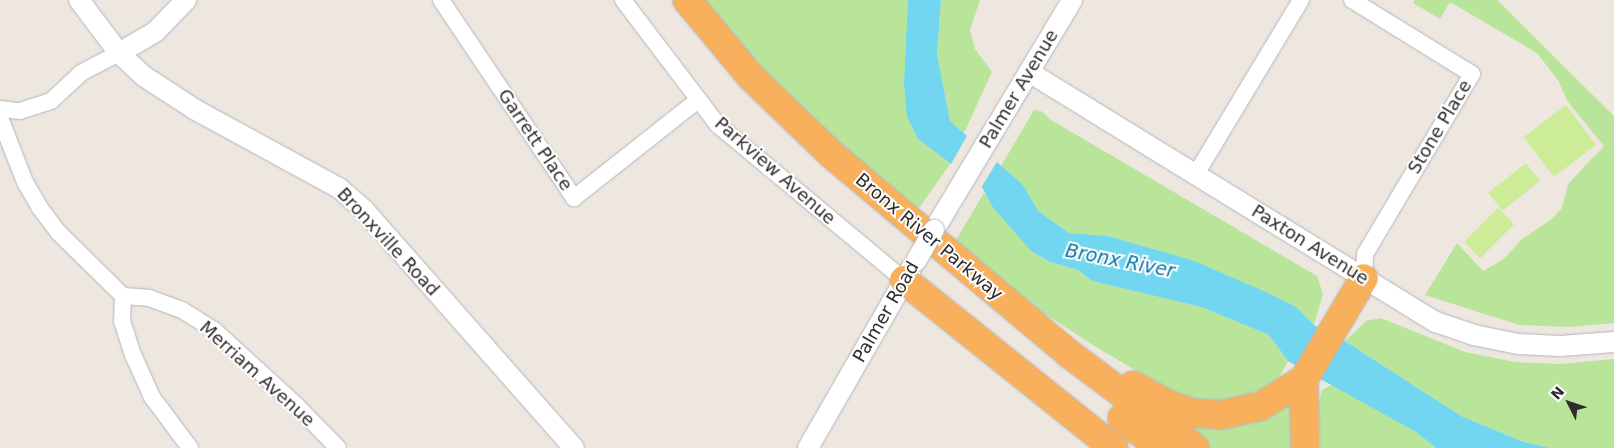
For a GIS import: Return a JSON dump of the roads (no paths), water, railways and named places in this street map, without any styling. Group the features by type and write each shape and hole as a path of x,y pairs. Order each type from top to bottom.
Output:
{"highway":[{"name":"Bronx River Parkway","path":"668,0 719,66 804,150 994,313 1160,448"},
{"name":"Bronx River Parkway","path":"687,0 729,53 791,117 1045,334 1194,448"},
{"path":"910,270 1114,448"},
{"path":"1045,334 1156,398 1193,413 1221,415 1250,410 1304,379 1364,278"},
{"path":"1304,379 1305,448"}],"street":[{"name":"Bronxville Road","path":"79,0 119,53 145,77 194,109 340,188 364,211 574,448"},
{"path":"0,109 20,111 51,101 81,74 156,32 186,0"},
{"name":"Garrett Place","path":"441,0 574,198 698,100"},
{"name":"Parkview Avenue","path":"623,0 718,124 910,270"},
{"name":"Palmer Avenue","path":"966,177 1072,0"},
{"path":"1196,174 1300,0"},
{"name":"Stone Place","path":"1352,0 1472,74 1364,254 1364,278"},
{"name":"Paxton Avenue","path":"1029,72 1436,322 1474,335 1518,344 1560,346 1614,342"},
{"path":"0,118 25,182 40,208 59,233 123,296 122,321 134,357 152,397 190,448"},
{"name":"Palmer Road","path":"808,448 910,270 966,177"},
{"name":"Merriam Avenue","path":"123,296 149,298 182,310 215,331 296,405 338,448"}],"water":[{"name":"Bronx River","path":"908,0 941,0 937,54 950,121 1023,185 1038,211 1069,233 1108,236 1192,260 1268,293 1296,307 1314,325 1345,341 1461,416 1524,442 1551,448 1436,448 1416,432 1288,361 1269,335 1201,307 1092,281 1078,270 1050,262 1031,251 992,206 982,187 918,139 907,117 904,84"}]}
